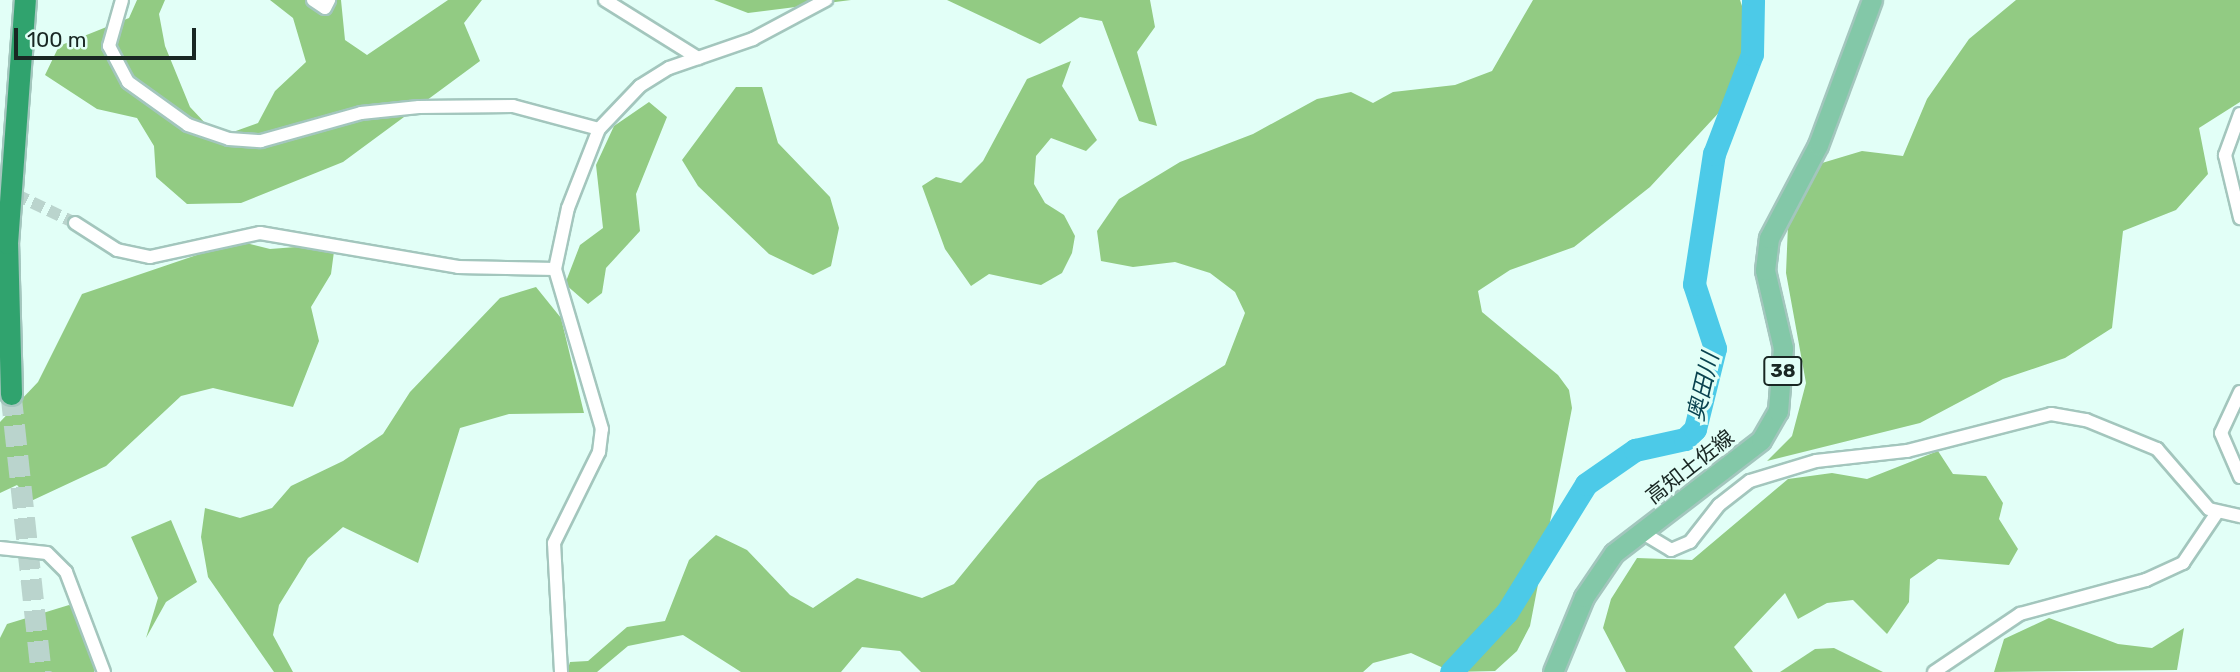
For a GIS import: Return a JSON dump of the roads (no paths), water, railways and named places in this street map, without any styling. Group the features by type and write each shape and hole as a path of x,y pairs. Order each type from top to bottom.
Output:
{"highway":[{"path":"11,394 7,243 25,0"}],"main road":[{"name":"高知土佐線","path":"1553,672 1584,597 1614,553 1761,440 1778,411 1783,348 1765,270 1769,238 1818,145 1872,0"}],"street":[{"path":"122,0 109,46 128,82 188,125 229,139 261,141 361,113 419,107 513,106 599,129"},
{"path":"313,0 315,7 325,8 329,0"},
{"path":"605,0 698,58"},
{"path":"561,672 554,543 599,452 602,429 555,269 568,208 599,129 640,86 698,58 783,25 826,0"},
{"path":"2240,114 2225,155 2240,218"},
{"path":"75,223 117,250 150,257 260,233 458,268 555,269"},
{"path":"2240,392 2221,433 2240,477"},
{"path":"1643,533 1671,550 1690,542 1718,505 1772,473 1816,461 1920,448 2051,414 2086,420 2157,449 2216,514 2240,516"},
{"path":"1934,672 2020,614 2146,580 2183,563 2216,514"},
{"path":"0,548 47,553 66,572 104,672"}],"waterway":[{"name":"奥田川","path":"1451,672 1507,612 1586,484 1635,450 1685,439 1695,429 1715,348 1694,284 1714,154 1752,54 1753,0"}],"tunnel":[{"path":"0,187 75,223"},
{"path":"11,394 41,672"}]}
